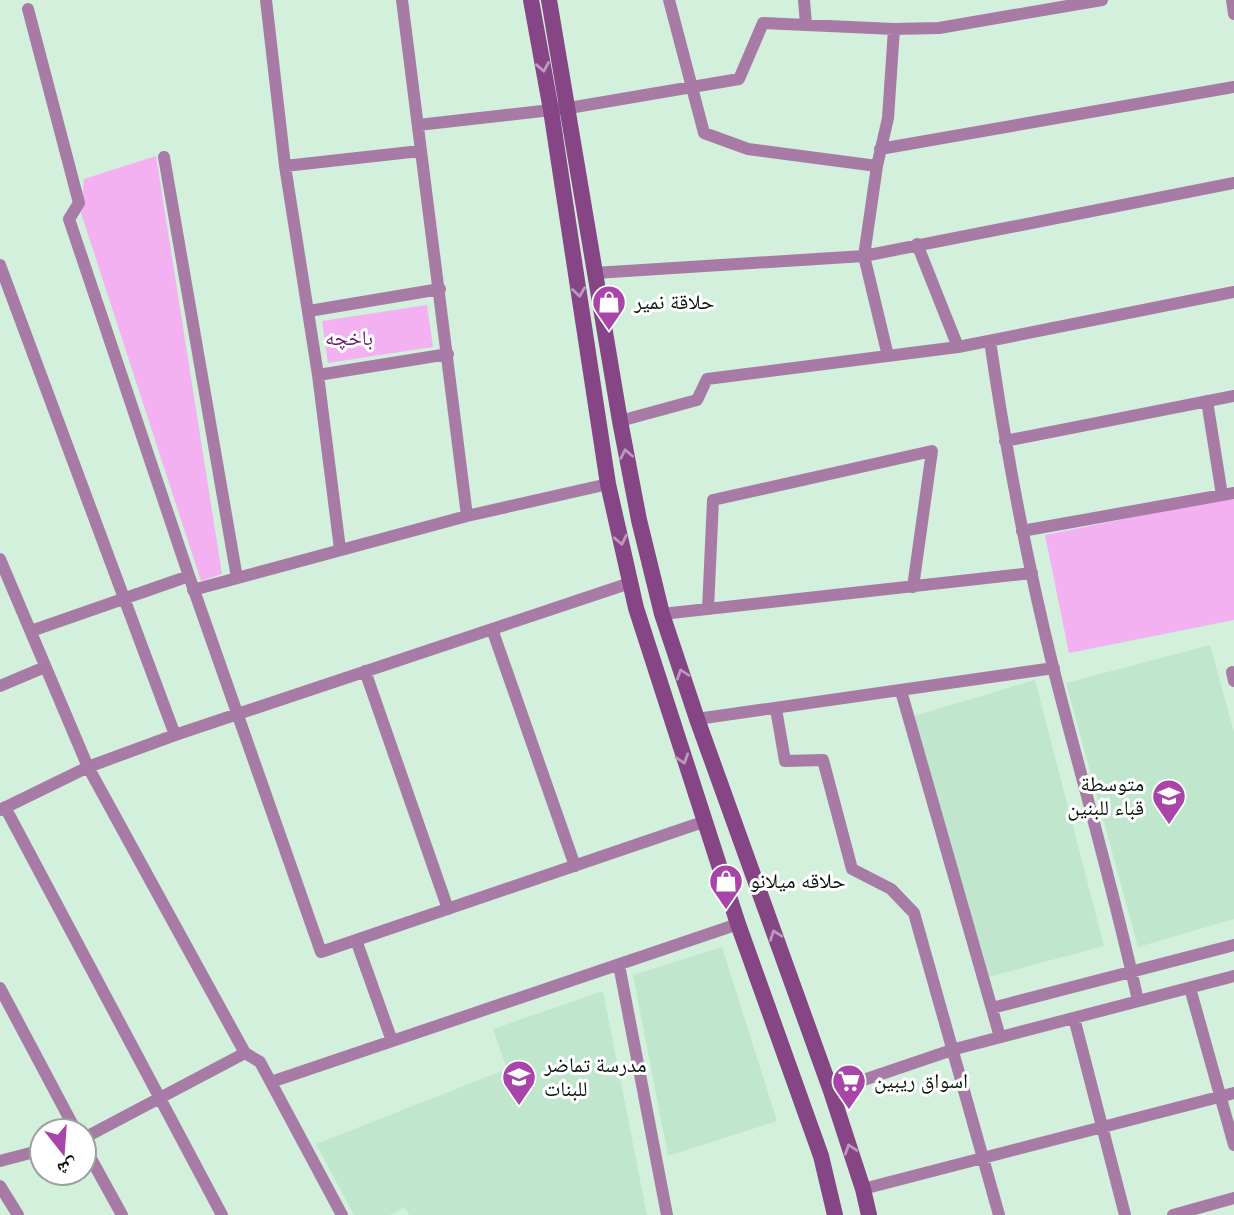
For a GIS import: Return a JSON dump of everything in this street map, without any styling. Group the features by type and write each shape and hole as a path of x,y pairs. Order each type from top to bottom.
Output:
{"main road":[{"path":"531,0 551,110 608,484 636,608 738,924 821,1156 835,1215"},
{"path":"550,0 620,421 639,520 662,614 831,1091 869,1215"}],"street":[{"path":"266,0 285,166 309,311 340,549"},
{"path":"402,0 467,516"},
{"path":"669,0 704,133 748,149 877,166"},
{"path":"804,0 806,24"},
{"path":"418,125 569,108 739,79 763,23 894,29 939,28 1102,0"},
{"path":"1232,0 1234,14"},
{"path":"28,9 79,203 69,219 193,590 321,952 704,822"},
{"path":"888,356 864,256 877,166 888,118 894,29"},
{"path":"880,149 1234,87"},
{"path":"285,166 420,150"},
{"path":"164,157 237,578"},
{"path":"595,273 864,256 1234,183"},
{"path":"917,244 958,347"},
{"path":"0,265 175,734"},
{"path":"309,311 440,289"},
{"path":"620,421 697,400 707,379 958,347 1234,292"},
{"path":"989,341 1004,442 1031,573 1138,1001"},
{"path":"318,375 448,355"},
{"path":"1004,442 1234,396"},
{"path":"1022,531 1228,494 1207,401"},
{"path":"708,610 713,500 932,452 913,587"},
{"path":"193,590 467,516 608,484"},
{"path":"2,568 88,766 245,1052 260,1062 342,1215"},
{"path":"662,614 1031,573"},
{"path":"31,631 189,576"},
{"path":"222,1215 3,808 88,766 175,734 630,583"},
{"path":"492,629 575,866"},
{"path":"0,686 45,667"},
{"path":"697,719 1054,668"},
{"path":"365,671 448,909"},
{"path":"901,691 1000,1038"},
{"path":"776,709 785,761 823,760 852,869 891,889 915,913 999,1215"},
{"path":"271,1082 738,924"},
{"path":"356,940 392,1041"},
{"path":"992,1008 1234,945"},
{"path":"619,965 667,1215"},
{"path":"831,1091 954,1049 1234,976"},
{"path":"0,988 69,1117"},
{"path":"1190,988 1228,1095 1234,1145"},
{"path":"1074,1018 1125,1215"},
{"path":"98,1130 245,1052"},
{"path":"863,1189 1228,1095"},
{"path":"0,1161 28,1154"},
{"path":"98,1171 122,1215"},
{"path":"0,1186 18,1215"},
{"path":"1173,1215 1234,1198"}],"shaded area":[{"name":"متوسطة قباء للبنين","path":"1210,645 1234,732 1234,919 1138,947 1066,683"},
{"path":"1035,680 1104,946 988,977 914,716"},
{"path":"722,947 777,1121 668,1156 633,975"},
{"name":"مدرسة تماضر للبنات","path":"603,991 647,1215 409,1215 405,1207 390,1215 354,1215 316,1144 507,1069 493,1029"}],"green space":[{"path":"156,156 222,574 201,581 81,213 84,179"},
{"name":"باخچە","path":"427,305 433,347 328,363 322,321"},
{"path":"1234,497 1234,620 1069,653 1045,535"}],"place":[{"name":"حلاقة نمير","path":"609,332"},
{"name":"متوسطة قباء للبنين","path":"1169,826"},
{"name":"حلاقه ميلانو","path":"726,911"},
{"name":"مدرسة تماضر للبنات","path":"519,1107"},
{"name":"اسواق ريبين","path":"849,1111"}]}
